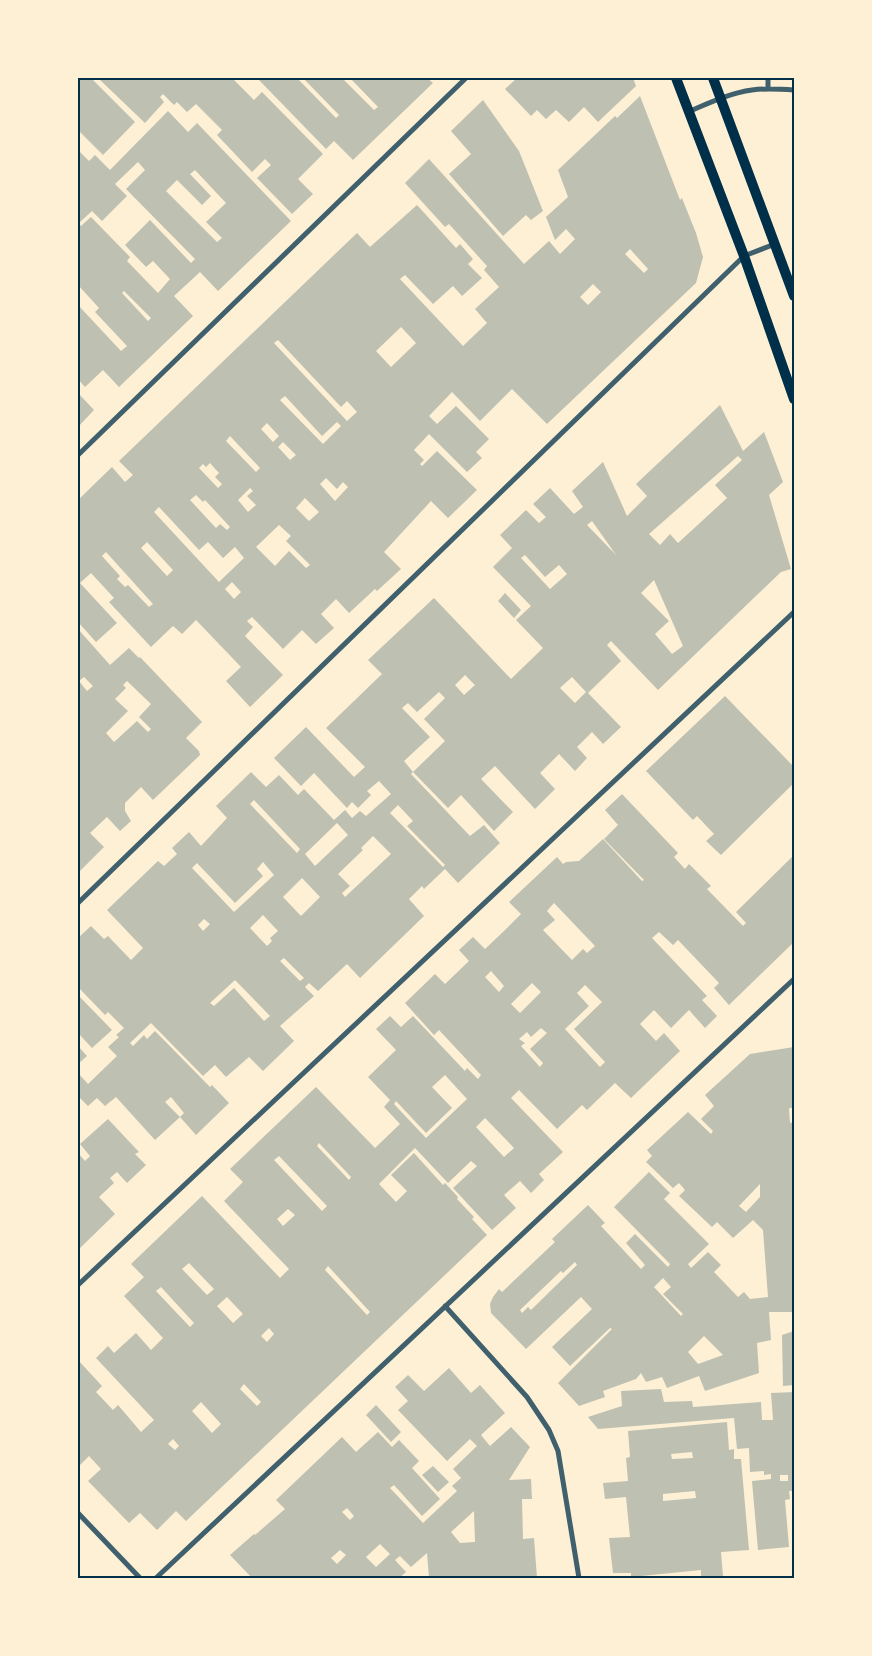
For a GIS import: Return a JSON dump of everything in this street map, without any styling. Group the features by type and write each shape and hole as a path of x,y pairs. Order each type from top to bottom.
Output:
{"main road":[{"path":"676,78 744,256 794,399"},
{"path":"713,78 794,296"}],"street":[{"path":"78,455 466,78"},
{"path":"768,78 768,89"},
{"path":"690,111 721,98 751,90 794,90"},
{"path":"78,903 744,256 776,244"},
{"path":"78,1285 794,612"},
{"path":"156,1578 794,980"},
{"path":"445,1306 527,1397 549,1430 558,1451 579,1578"},
{"path":"78,1513 140,1578"}],"building":[{"path":"78,78 94,78 92,79 135,122 103,155 78,130"},
{"path":"98,78 232,78 254,100 262,92 323,154 298,179 313,194 292,214 257,178 271,165 265,159 252,172 217,135 222,130 196,104 187,112 177,102 174,105 163,94 160,97 164,102 145,123"},
{"path":"259,78 297,78 336,118 339,115 303,78 342,78 374,110 378,107 350,78 427,78 433,83 353,160 334,141 326,149"},
{"path":"517,78 633,78 636,86 598,122 584,107 569,122 556,110 546,119 537,110 531,116 505,89"},
{"path":"640,96 680,200 682,198 696,233 703,257 696,283 547,424 512,389 480,421 452,392 429,416 437,424 456,406 489,439 476,452 482,458 467,472 429,434 414,450 424,460 420,464 422,466 437,451 477,490 448,518 431,501 384,552 401,569 377,591 375,589 349,613 336,599 321,614 334,628 316,644 302,630 283,649 252,617 247,621 253,627 245,636 283,675 250,707 226,681 241,667 196,620 182,634 173,626 151,647 109,602 114,598 91,573 80,583 117,623 96,642 78,622 78,500 112,467 125,482 133,475 119,461 357,233 370,247 417,205 456,248 460,244 473,259 468,264 482,278 462,296 453,286 433,304 405,275 400,279 463,346 487,323 475,309 499,287 484,270 487,266 449,224 445,227 405,183 429,159 524,264 549,241 560,254 575,239 566,229 555,240 546,217 568,197 558,170 615,116 617,118","holes":["630,249 648,269 644,273 625,254","593,284 601,292 588,305 580,297","401,327 416,343 391,367 376,351","278,340 341,407 347,401 357,412 347,421 274,343","285,396 322,436 337,422 341,426 323,444 280,400","267,423 279,436 273,442 261,429","230,436 260,468 256,472 226,441","283,442 296,455 290,460 278,447","210,463 219,473 215,477 222,484 218,488 199,468 203,464 206,467","326,478 337,489 343,482 348,487 335,501 320,484","250,488 253,491 247,496 256,505 248,512 238,500","196,495 203,502 205,500 230,527 227,530 220,524 216,528 190,500","305,498 319,512 309,521 296,508","159,507 199,550 208,542 223,558 235,547 244,558 219,582 154,512","279,525 291,536 286,541 310,565 306,568 289,551 275,566 256,547","147,542 173,570 167,576 141,548","106,552 153,604 149,607 128,585 125,587 117,579 120,576 102,556","232,582 241,592 234,599 225,589"]},
{"path":"483,100 519,151 543,211 531,220 526,215 503,236 449,174 471,154 451,131"},
{"path":"168,111 188,132 197,123 291,221 218,291 200,272 174,296 193,316 119,387 103,370 85,387 78,379 78,305 121,351 127,346 95,312 99,308 78,285 78,150 89,161 95,155 110,170","holes":["138,162 145,170 126,189 195,259 191,263 150,220 125,245 146,267 153,261 170,279 158,293 127,261 130,257 91,217 81,226 79,223 92,211 102,221 127,196 115,184","195,170 226,203 206,222 222,238 217,242 166,191 177,180 202,205 211,196 190,174","124,291 151,318 148,321 122,293"]},
{"path":"78,393 94,410 78,427"},
{"path":"720,405 743,451 764,432 783,482 769,495 791,569 781,572 658,690 611,641 607,645 621,661 588,693 621,727 603,744 592,732 577,747 587,758 575,771 559,754 540,773 555,789 535,809 495,766 481,779 513,812 494,831 461,795 448,808 413,772 411,774 470,836 484,825 500,843 458,883 445,869 424,889 422,886 409,899 424,916 360,978 347,964 318,991 309,983 305,987 314,996 280,1026 294,1041 263,1071 249,1057 226,1077 215,1065 203,1076 151,1023 130,1043 133,1046 144,1035 147,1039 155,1031 210,1087 212,1085 229,1103 196,1135 180,1117 155,1140 116,1097 105,1106 97,1098 88,1106 78,1096 78,1073 88,1084 117,1056 108,1047 119,1037 116,1035 124,1028 108,1012 105,1015 78,987 78,938 91,926 104,939 108,936 131,960 143,948 107,910 158,861 164,866 177,854 172,848 189,832 201,846 227,818 216,806 251,772 266,787 279,775 298,795 304,789 334,820 345,810 352,818 360,811 366,816 391,794 379,781 367,791 371,795 358,808 352,802 347,808 314,773 301,786 274,758 306,727 354,777 365,767 326,728 382,674 368,660 434,598 511,679 543,648 516,620 531,606 493,567 512,548 500,535 526,510 539,523 546,517 533,504 550,488 574,514 583,507 572,491 603,462 627,516 647,496 636,484","holes":["738,456 742,460 715,485 727,498 678,543 670,534 660,545 649,534","592,521 616,555 587,525","525,555 545,577 559,565 567,574 550,589 521,558","654,580 683,646 672,654 655,634 669,621 641,593","465,675 475,685 464,695 455,685","572,677 586,692 575,703 560,688","439,692 445,698 424,719 445,741 413,772 404,761 430,737 402,708 408,703 417,712","254,800 300,849 297,853 250,804","398,805 413,821 407,826 445,865 443,867 390,813","337,823 348,835 315,866 305,854","373,836 391,854 345,897 342,893 350,886 338,874 363,850 361,848","263,862 274,875 234,912 192,868 197,863 235,903 263,876 257,869","302,878 320,897 301,916 283,897","263,915 278,931 270,938 272,941 267,946 250,928","204,919 210,924 203,931 198,925","284,958 304,978 300,981 280,961","235,980 270,1016 264,1021 234,988 214,1006 210,1003","171,1097 184,1113 180,1117 165,1102"]},
{"path":"505,593 521,610 514,618 498,601"},
{"path":"78,629 110,665 129,648 140,657 202,722 186,738 199,751 200,755 153,800 141,787 125,803 125,811 131,821 120,831 107,817 90,833 104,847 78,873","holes":["84,677 93,686 87,691 79,681","127,681 151,704 139,717 151,729 148,732 137,721 114,742 106,733 128,711 115,699 126,688 123,685"]},
{"path":"725,696 794,767 794,783 721,855 706,841 714,834 697,816 693,820 646,771"},
{"path":"622,794 678,853 674,857 685,869 689,864 711,886 707,889 743,926 746,923 736,912 794,855 794,942 729,1005 714,988 719,983 678,940 673,945 659,932 652,938 707,996 702,1000 717,1016 705,1028 689,1010 671,1028 654,1010 640,1024 656,1041 664,1033 680,1051 631,1098 615,1083 587,1110 582,1105 557,1129 519,1090 511,1098 563,1152 539,1174 544,1180 531,1193 520,1181 504,1195 516,1208 492,1230 453,1188 477,1166 471,1161 448,1183 415,1148 379,1184 396,1202 407,1191 391,1175 414,1153 443,1185 445,1183 458,1197 457,1199 474,1217 472,1219 487,1235 186,1521 176,1511 157,1530 140,1513 129,1523 88,1481 101,1469 89,1456 78,1467 78,1360 102,1386 96,1392 113,1410 118,1405 141,1432 154,1420 96,1358 108,1346 114,1353 136,1333 151,1350 163,1338 124,1296 144,1277 131,1264 202,1196 280,1278 289,1269 224,1201 243,1182 230,1169 316,1087 375,1148 400,1124 384,1107 390,1100 368,1077 396,1050 376,1029 390,1016 401,1027 413,1016 465,1071 467,1068 478,1079 481,1075 439,1030 434,1035 405,1003 435,974 445,984 469,961 459,950 473,937 485,949 504,931 521,914 509,902 557,857 563,864 579,861 603,839 642,881 644,880 604,839 618,825 605,810","holes":["554,903 595,946 587,953 583,949 572,960 543,930 555,920 547,911","491,971 504,986 499,992 485,977","532,983 541,992 520,1013 511,1004","585,985 602,1002 574,1029 605,1062 600,1067 565,1029 589,1006 577,993","541,1028 547,1033 530,1049 543,1063 540,1067 521,1046 525,1043 519,1039 527,1032 531,1037","445,1075 467,1099 426,1138 394,1104 396,1101 426,1133 452,1108 432,1087","485,1118 514,1148 504,1157 476,1127","319,1143 351,1177 349,1180 317,1146","279,1156 327,1206 322,1211 274,1160","288,1209 295,1215 283,1226 277,1219","189,1263 214,1289 207,1295 182,1269","328,1266 370,1312 367,1315 325,1270","161,1287 194,1323 190,1327 156,1291","227,1297 243,1314 233,1323 217,1306","269,1328 274,1334 267,1342 261,1336","244,1384 261,1402 257,1406 240,1389","201,1402 221,1424 212,1433 192,1411","173,1439 179,1446 175,1450 168,1444"]},
{"path":"78,995 112,1030 92,1048 78,1033"},
{"path":"78,1046 87,1056 78,1064"},
{"path":"794,1047 794,1108 789,1108 790,1123 794,1122 794,1312 769,1312 771,1340 757,1343 759,1373 705,1391 699,1376 667,1388 662,1377 646,1382 641,1373 636,1379 603,1391 605,1397 579,1406 558,1383 612,1329 610,1328 570,1366 552,1347 592,1309 581,1297 526,1349 491,1313 490,1304 493,1297 499,1289 502,1292 555,1242 552,1239 588,1205 605,1223 601,1226 641,1269 645,1265 626,1243 635,1234 668,1267 670,1264 614,1207 649,1172 670,1193 664,1199 709,1244 688,1264 691,1268 708,1252 721,1265 714,1272 738,1297 744,1292 750,1299 768,1297 763,1230 753,1220 733,1238 717,1222 712,1227 679,1196 685,1190 679,1183 673,1188 646,1162 652,1156 647,1150 688,1112 711,1134 713,1131 701,1119 714,1106 705,1095 750,1054","holes":["760,1184 760,1197 746,1212 739,1206","575,1262 577,1265 531,1310 528,1307 522,1313 520,1310 561,1271 563,1273","663,1278 671,1287 663,1294 683,1314 681,1316 654,1287","704,1336 723,1355 698,1364 688,1352"]},
{"path":"108,1119 139,1152 135,1154 146,1165 127,1183 117,1172 110,1178 114,1183 99,1197 115,1214 78,1250 78,1153 85,1161 90,1156 80,1144"},
{"path":"794,1331 794,1385 783,1386 782,1335"},
{"path":"449,1368 471,1393 480,1385 505,1413 481,1435 490,1446 511,1427 530,1447 509,1480 531,1479 532,1499 522,1499 523,1539 534,1538 537,1578 429,1578 427,1553 411,1567 400,1556 395,1560 406,1572 399,1578 252,1578 230,1555 285,1509 276,1500 342,1437 356,1452 378,1432 392,1447 399,1440 419,1461 412,1468 440,1499 422,1516 394,1485 390,1488 423,1523 457,1491 452,1486 461,1478 453,1469 477,1446 470,1439 447,1461 398,1410 408,1401 395,1387 408,1375 424,1391","holes":["347,1508 354,1516 350,1520 342,1512","474,1511 475,1542 460,1543 451,1532","380,1544 390,1554 376,1567 366,1557","340,1550 346,1555 337,1564 331,1558"]},
{"path":"661,1389 664,1402 692,1401 693,1407 761,1402 762,1420 773,1420 771,1393 794,1392 794,1491 789,1491 790,1499 785,1500 789,1547 758,1550 752,1481 771,1479 771,1474 764,1475 764,1471 750,1472 749,1448 737,1449 734,1418 598,1429 588,1417 622,1406 621,1391","holes":["780,1475 788,1475 788,1481 780,1481"]},
{"path":"376,1405 401,1432 391,1442 366,1415"},
{"path":"727,1422 729,1450 734,1449 734,1459 741,1459 749,1550 721,1552 723,1576 701,1577 701,1570 631,1577 631,1573 613,1573 609,1538 630,1537 626,1497 605,1499 603,1483 628,1481 626,1458 630,1457 628,1431","holes":["692,1452 693,1458 672,1459 671,1454","695,1491 696,1498 663,1501 663,1494"]},
{"path":"433,1466 449,1482 438,1492 422,1475"}]}
